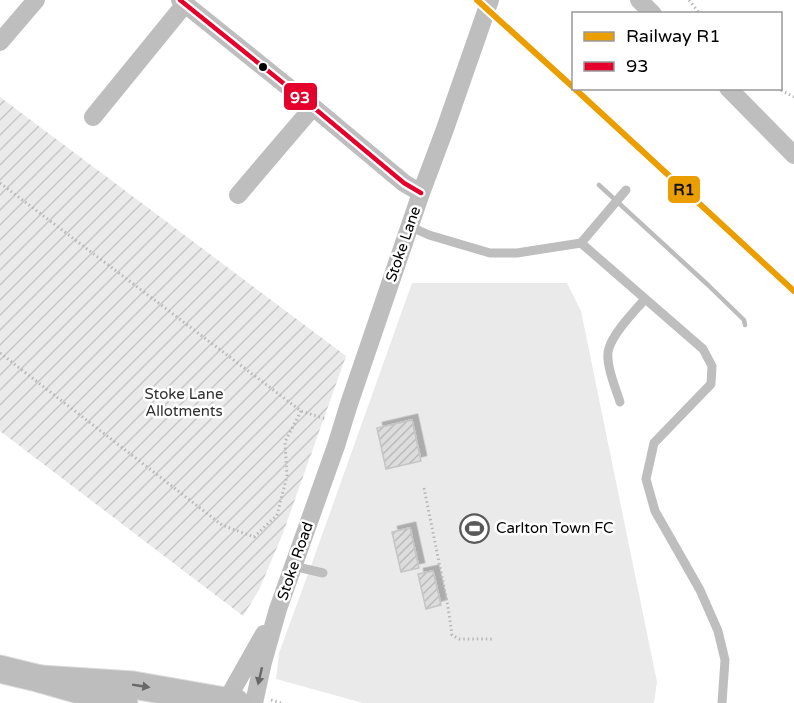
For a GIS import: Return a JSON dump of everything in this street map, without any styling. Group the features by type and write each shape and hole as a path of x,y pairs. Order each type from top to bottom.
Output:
{"main road":[{"path":"0,669 124,703"},
{"path":"41,679 133,685 229,702"}],"street":[{"path":"3,46 36,0"},
{"name":"Stoke Lane","path":"344,418 409,226 490,0"},
{"path":"639,0 651,12"},
{"path":"93,117 183,2 404,183 421,193"},
{"path":"730,90 794,155"},
{"path":"238,195 313,107"},
{"name":"Stoke Road","path":"254,703 278,609 344,418"},
{"path":"229,702 278,609"}],"lane":[{"path":"409,226 429,235 490,253 517,253 581,243 623,193"},
{"path":"581,243 703,349 712,366 711,384 654,443 646,479 655,511 700,590 718,632 725,660 722,703"},
{"path":"620,402 609,369 608,349 617,333 645,299"},
{"path":"293,566 323,573"}],"path":[{"path":"688,0 698,12"},
{"path":"0,183 300,411 325,419 344,418"},
{"path":"0,353 222,525 254,537 277,515 287,476 285,442 300,411"},
{"path":"424,488 452,635 459,639 492,639"}],"green space":[{"name":"Stoke Lane Allotments","path":"0,97 346,356 283,533 259,590 243,616 0,431"},
{"name":"Carlton Town FC","path":"412,283 567,283 581,311 657,682 654,703 363,703 276,679 279,653"}],"building":[{"path":"412,420 421,461 386,469 377,428"},
{"path":"410,528 419,568 401,572 392,532"},
{"path":"433,571 441,605 426,609 418,574"}],"waterway":[{"path":"599,185 708,285 744,320 745,325"}],"rail line":[{"name":"R1","path":"477,0 572,86"},
{"name":"R1","path":"576,90 794,291"}],"transit line":[{"name":"93","path":"180,0 404,183 421,193"}],"place":[{"name":"Carlton Town FC","path":"475,528"}]}
